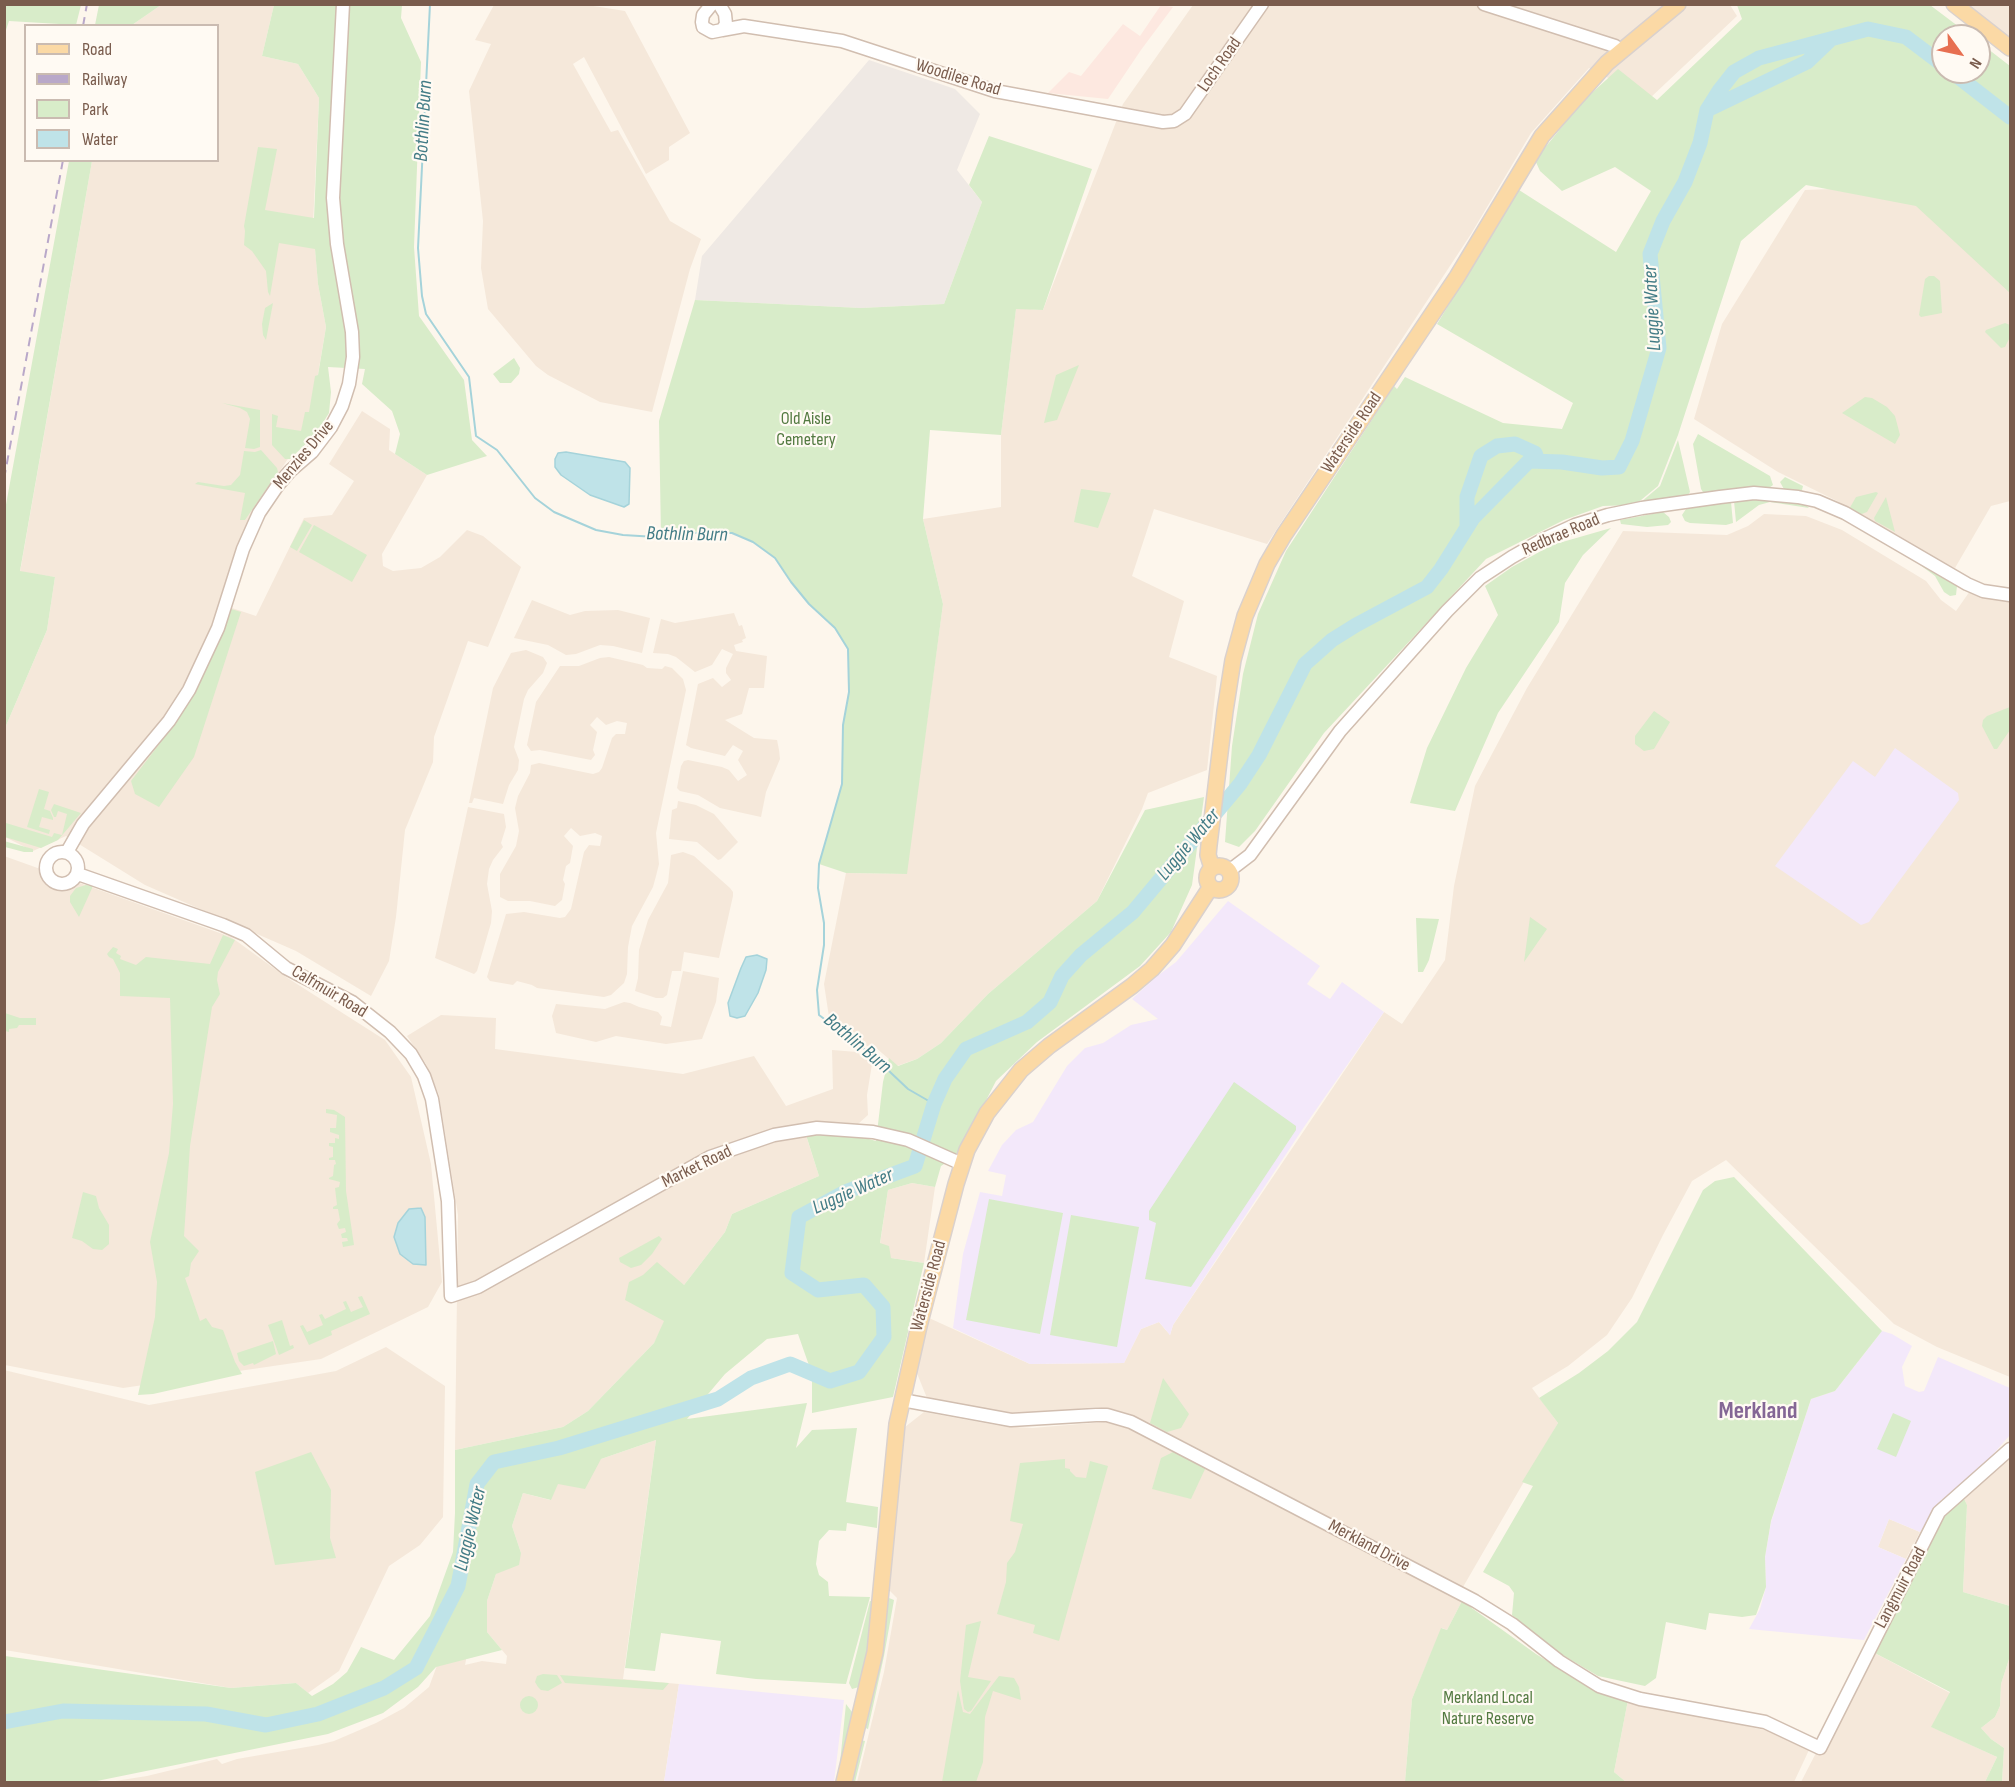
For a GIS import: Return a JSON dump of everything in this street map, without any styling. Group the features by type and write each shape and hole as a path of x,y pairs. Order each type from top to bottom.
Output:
{"main road":[{"name":"Waterside Road","path":"1212,868 1208,855 1209,845 1233,660 1251,598 1267,564 1284,535 1457,277 1537,143 1582,90 1620,51 1678,4"},
{"path":"1954,4 2010,48"},
{"path":"1219,866 1229,871 1231,880 1228,887 1218,891 1210,888 1206,878 1212,868 1219,866"},
{"name":"Waterside Road","path":"844,1782 875,1652 893,1447 919,1326 962,1164 987,1113 1021,1070 1048,1046 1152,969 1173,945 1210,888"}],"street":[{"name":"Menzies Drive","path":"67,852 83,824 169,721 189,690 218,628 243,549 259,513 278,485 312,452 331,427 349,384 353,357 352,332 337,244 333,198 343,4"},
{"name":"Loch Road","path":"1174,121 1185,114 1262,4"},
{"path":"1484,4 1615,46 1620,51"},
{"name":"Woodilee Road","path":"719,13 744,27 842,41 995,91 1163,122 1174,121"},
{"name":"Redbrae Road","path":"1229,871 1250,855 1340,731 1447,611 1480,578 1512,556 1575,525 1642,508 1743,494 1778,494 1817,501 1831,507 1967,584 1983,591 2010,595"},
{"path":"57,852 67,852 76,858 78,874 71,882 60,884 50,879 46,869 49,859 57,852"},
{"name":"Calfmuir Road","path":"78,874 223,924 246,935 286,968 352,1002 390,1032 411,1054 424,1076 432,1099 448,1202 451,1296"},
{"name":"Market Road","path":"451,1296 478,1287 710,1157 753,1141 796,1131 837,1128 890,1135 916,1143 962,1164"},
{"name":"Merkland Drive","path":"902,1400 1011,1420 1107,1415 1131,1422 1163,1441 1179,1447 1475,1601 1512,1624 1559,1661 1599,1686 1640,1699 1765,1722 1820,1748"},
{"name":"Langmuir Road","path":"1820,1748 1939,1512 2010,1449"}],"shaded area":[{"path":"161,5 274,5 262,56 298,64 319,98 313,224 318,284 326,327 309,427 262,498 223,605 256,616 304,518 332,515 354,481 329,464 362,411 390,429 389,450 427,475 382,554 383,566 393,571 421,568 440,557 467,530 483,536 521,567 488,647 468,641 434,737 433,762 405,830 389,961 371,996 296,951 145,885 66,836 33,851 5,837 5,728 47,630 55,577 20,572 92,162 219,162 219,24 133,24"},
{"path":"494,5 587,5 625,11 690,133 669,147 669,160 646,174 584,57 573,64 611,132 618,130 670,221 701,239 690,269 652,412 600,402 548,375 536,366 488,309 481,268 483,221 469,91 491,44 475,40"},
{"path":"1161,5 1173,7 1108,99 1048,93 1069,72 1081,76 1123,24 1140,36"},
{"path":"1193,5 1730,5 1737,16 1649,99 1589,68 1531,133 1471,234 1267,544 1154,509 1132,576 1184,601 1169,657 1217,676 1207,770 1148,793 1097,901 988,994 941,1043 917,1059 897,1066 875,1047 867,1046 829,1017 824,984 846,873 906,874 943,604 923,519 1001,507 1001,435 1016,308 1043,310 1123,104"},
{"path":"1967,5 2010,5 2010,39"},
{"path":"869,60 955,89 980,114 957,170 982,202 944,304 861,308 695,300 702,256"},
{"path":"1857,188 1917,204 2010,281 2010,501 1991,506 1955,568 1905,546 1837,501 1778,472 1694,419 1722,324 1805,190"},
{"path":"1764,514 1806,516 1842,530 1926,581 1941,600 1956,611 1970,591 2010,598 2010,1377 1937,1347 1894,1324 1726,1160 1692,1181 1632,1298 1607,1335 1568,1366 1532,1388 1558,1423 1463,1587 1147,1422 1117,1411 1096,1407 1030,1414 1003,1413 927,1398 916,1371 929,1318 1030,1364 1124,1363 1141,1329 1159,1322 1170,1335 1173,1325 1384,1012 1402,1024 1445,960 1454,886 1475,786 1527,688 1623,531 1727,535 1748,526"},
{"path":"532,600 570,615 585,611 618,610 650,618 642,653 600,645 576,654 566,655 548,645 514,638"},
{"path":"734,613 739,626 742,625 746,638 742,640 743,642 734,645 736,651 767,656 764,688 749,688 742,714 725,720 754,738 777,740 780,759 766,792 761,817 720,808 698,795 680,791 677,788 681,766 684,761 688,760 722,767 729,770 738,781 747,775 738,760 743,751 733,745 725,756 686,745 698,684 713,678 722,687 731,680 726,673 726,668 733,654 722,649 712,665 695,672 676,657 653,653 661,619 675,623"},
{"path":"526,650 543,657 547,663 543,673 528,690 524,699 514,747 519,760 518,770 509,785 503,804 474,798 472,803 469,803 493,688 511,653"},
{"path":"609,657 647,668 662,669 665,666 672,668 683,679 686,690 656,833 659,864 653,887 632,926 624,983 611,995 604,997 537,988 517,981 513,985 490,981 487,977 506,914 524,912 565,917 571,909 584,852 589,845 600,846 602,836 595,833 580,836 571,828 564,836 573,846 570,863 566,866 563,880 565,884 562,900 555,906 530,901 508,901 500,897 500,874 516,846 519,831 515,808 518,796 530,773 531,765 539,763 593,774 602,768 612,738 616,734 625,734 627,723 617,721 606,725 597,717 590,725 597,732 593,750 595,755 591,760 540,750 531,751 527,745 536,702 560,666 579,666"},
{"path":"1895,748 1958,793 1959,800 1869,922 1861,925 1775,866 1853,761 1875,777"},
{"path":"678,801 696,805 714,814 738,842 718,860 697,842 669,839 672,810 677,808"},
{"path":"468,807 504,814 506,827 501,843 503,847 489,869 487,884 492,911 491,923 477,971 474,974 435,958"},
{"path":"683,852 694,856 730,888 733,896 719,958 684,952 681,971 672,971 667,995 663,998 656,998 635,991 639,950 648,920 668,883 671,855"},
{"path":"4,856 231,937 286,977 385,1040 411,1077 431,1164 442,1282 428,1307 321,1359 123,1388 5,1365"},
{"path":"1228,901 1320,966 1307,984 1330,999 1342,982 1384,1012 1304,1127 1173,1325 1170,1335 1159,1322 1141,1329 1124,1363 1030,1364 953,1328 963,1254 980,1192 1002,1196 1006,1175 988,1171 1002,1145 1016,1130 1033,1122 1067,1066 1085,1048 1103,1043 1131,1025 1158,1019 1132,999 1176,962"},
{"path":"683,971 719,978 716,1002 702,1039 666,1044 616,1036 596,1042 556,1033 552,1016 556,1004 605,1009 624,1002 630,1003 658,1012 662,1017 660,1025 671,1027"},
{"path":"441,1015 496,1018 495,1049 683,1074 754,1056 786,1106 833,1089 832,1050 857,1052 872,1064 867,1095 868,1115 858,1124 802,1123 819,1176 732,1214 725,1232 684,1285 654,1343 588,1411 563,1427 455,1450 458,1215 439,1095 426,1064 407,1036"},
{"path":"912,1183 935,1187 924,1263 891,1258 880,1244 888,1190"},
{"path":"1882,1331 1912,1346 1902,1367 1905,1386 1919,1392 1924,1391 1938,1357 2010,1388 2010,1435 1989,1459 1944,1500 1942,1499 1920,1532 1889,1519 1878,1547 1906,1559 1864,1640 1749,1629 1760,1609 1766,1587 1765,1557 1771,1522 1811,1399 1835,1391"},
{"path":"386,1347 445,1386 443,1517 420,1545 389,1566 339,1671 308,1693 296,1683 231,1688 5,1650 4,1370 149,1405 336,1371"},
{"path":"924,1412 1001,1426 1032,1428 1105,1422 1117,1424 1145,1436 1462,1601 1447,1630 1442,1628 1412,1699 1405,1782 857,1782 884,1672 897,1598 889,1590 895,1507 905,1427"},
{"path":"656,1440 623,1679 679,1684 664,1782 109,1782 147,1776 217,1759 222,1764 237,1759 318,1745 334,1741 376,1723 404,1708 429,1687 452,1625 471,1634 465,1665 482,1661 506,1664 507,1656 487,1632 487,1601 496,1574 521,1553 512,1526 523,1493 550,1500 557,1484 601,1459"},
{"path":"2010,1449 2010,1606 1963,1592 1967,1505 1961,1492"},
{"path":"1889,1519 1920,1532 1906,1559 1878,1547"},
{"path":"1869,1650 1950,1693 1932,1727 1997,1757 1985,1782 1801,1782"},
{"path":"2010,1656 2010,1782 2002,1782 2004,1748 1981,1728 1995,1717 2000,1706 2001,1684"},
{"path":"679,1684 844,1700 834,1782 664,1782"},
{"path":"1628,1700 1773,1732 1809,1750 1794,1782 1626,1782 1614,1772"}],"green space":[{"path":"5,4 81,4 76,24 9,21 5,33"},
{"path":"99,4 161,5 133,24 95,24"},
{"path":"274,5 402,5 401,18 421,62 414,247 419,316 464,380 472,440 487,456 427,475 395,454 400,434 392,411 362,384 365,369 328,367 331,392 329,413 316,434 290,459 285,459 272,445 272,414 278,416 276,427 301,431 305,412 309,412 315,376 318,375 326,327 318,284 315,249 279,243 270,296 266,271 252,251 244,245 244,226 258,147 277,149 265,210 314,218 319,98 298,64 262,56"},
{"path":"1737,5 1930,5 1955,24 1931,24 1931,84 1991,84 1991,51 2010,66 2010,293 1916,206 1806,185 1741,241 1678,435 1658,486 1635,505 1603,506 1564,520 1486,559 1324,733 1255,831 1239,847 1225,842 1232,746 1243,674 1258,614 1286,551 1394,386 1397,389 1405,377 1503,423 1562,429 1573,403 1437,324 1519,190 1616,252 1651,191 1615,167 1562,191 1540,171 1535,160 1582,102 1618,69 1657,100 1742,19"},
{"name":"Old Aisle Cemetery","path":"989,136 1092,169 1043,310 1016,309 1001,435 930,430 923,519 943,604 907,874 846,873 819,864 842,784 843,725 849,692 848,649 835,628 809,604 775,558 753,542 732,533 661,536 659,421 695,300 861,308 944,304 982,202 969,185"},
{"path":"69,162 92,162 20,571 55,577 47,630 5,728 5,510"},
{"path":"1934,276 1940,281 1942,313 1921,317 1919,315 1925,279"},
{"path":"273,303 266,340 262,324 265,308"},
{"path":"2005,323 2010,325 2010,337 2005,347 2001,348 1985,332"},
{"path":"514,358 520,368 519,374 511,383 500,383 493,374"},
{"path":"1079,365 1057,420 1044,423 1056,375"},
{"path":"1865,397 1872,398 1887,407 1895,416 1900,435 1895,444 1842,413"},
{"path":"222,403 260,410 260,447 245,448 250,419 247,412"},
{"path":"1698,434 1770,476 1773,485 1769,488 1703,492 1693,444"},
{"path":"1678,440 1690,492 1687,496 1641,502 1660,486"},
{"path":"261,450 278,472 245,520 240,520 245,493 195,484 198,482 231,485 240,475 244,451"},
{"path":"1785,477 1803,486 1801,494 1785,491 1780,482"},
{"path":"1081,489 1111,493 1098,528 1074,522"},
{"path":"1878,493 1867,512 1859,515 1848,511 1856,497"},
{"path":"1886,497 1895,532 1875,521 1874,518"},
{"path":"1764,499 1806,505 1809,508 1770,502 1759,505 1736,522 1734,501"},
{"path":"1731,502 1733,523 1726,525 1690,523 1685,521 1682,515 1690,507"},
{"path":"1663,512 1671,522 1668,525 1647,527 1621,524 1620,520"},
{"path":"304,520 312,525 297,551 290,547"},
{"path":"314,525 367,555 352,582 299,552"},
{"path":"1611,528 1583,555 1565,583 1559,622 1498,713 1455,811 1410,803 1427,748 1466,668 1498,615 1485,586 1512,567 1552,545"},
{"path":"1912,559 1957,586 1956,595 1950,596 1944,592 1935,576"},
{"path":"228,608 241,612 194,757 159,807 135,794 131,781 170,730 194,691"},
{"path":"2010,707 2010,730 1997,749 1994,749 1982,726 1983,720 1987,716"},
{"path":"1654,711 1670,722 1654,749 1644,751 1635,744 1635,736"},
{"path":"39,789 49,792 44,809 50,811 53,820 42,817 39,827 50,830 49,834 27,827"},
{"path":"1204,797 1192,885 1171,932 1140,966 1037,1042 996,1081 958,1155 941,1166 935,1187 912,1183 888,1190 880,1243 889,1246 891,1258 924,1263 893,1397 812,1413 812,1374 798,1334 767,1339 725,1374 687,1419 807,1403 796,1448 812,1430 857,1428 846,1502 878,1507 877,1528 847,1523 846,1531 829,1530 819,1541 816,1564 819,1575 828,1582 829,1596 870,1597 846,1684 756,1679 716,1674 721,1641 661,1633 655,1671 625,1668 656,1440 601,1459 585,1489 558,1484 551,1500 523,1493 512,1526 521,1553 519,1565 496,1574 487,1601 487,1632 502,1650 436,1667 418,1687 383,1713 328,1734 92,1782 5,1782 5,1656 231,1688 296,1683 312,1696 333,1684 347,1672 361,1647 394,1660 430,1616 453,1552 455,1450 563,1427 588,1411 654,1343 664,1321 625,1300 629,1282 643,1275 657,1262 684,1285 725,1232 732,1214 819,1176 806,1135 858,1136 876,1141 883,1082 889,1058 898,1066 917,1059 941,1043 988,994 1097,901 1145,810"},
{"path":"54,804 81,813 58,840 41,848 5,837 6,823 52,837 54,833 62,835 67,814 58,811 54,817 51,810"},
{"path":"4,841 33,849 33,852 5,847"},
{"path":"86,885 93,886 79,917 70,902 70,896 76,888"},
{"path":"1530,917 1547,929 1524,962"},
{"path":"1416,918 1439,919 1429,960 1423,972 1418,972"},
{"path":"223,935 235,940 218,972 220,994 212,1007 190,1146 184,1236 199,1251 191,1263 189,1276 185,1278 200,1321 206,1318 212,1327 223,1330 242,1374 153,1394 138,1395 155,1317 157,1282 150,1242 169,1153 173,1104 170,998 120,996 120,973 113,959 107,954 113,947 118,949 116,953 121,956 120,959 136,965 146,957 210,964"},
{"path":"5,1013 20,1018 36,1018 36,1025 19,1025 17,1028 9,1029 9,1032 5,1031"},
{"path":"1234,1082 1296,1126 1296,1130 1191,1287 1145,1279 1156,1223 1149,1220 1149,1211"},
{"path":"326,1109 334,1110 345,1117 346,1191 354,1245 343,1247 342,1242 348,1241 347,1238 342,1238 341,1234 346,1232 345,1228 339,1229 338,1209 333,1209 337,1205 335,1188 339,1187 340,1182 329,1179 333,1176 336,1164 335,1160 329,1160 333,1157 333,1147 329,1146 329,1143 335,1143 335,1138 339,1139 339,1135 330,1132 330,1128 336,1128 337,1115 326,1113"},
{"path":"1734,1177 1882,1331 1835,1391 1811,1399 1771,1521 1765,1557 1766,1587 1756,1615 1742,1617 1709,1613 1706,1630 1666,1622 1656,1678 1645,1686 1598,1676 1556,1651 1512,1615 1514,1593 1509,1586 1483,1572 1533,1486 1522,1482 1558,1423 1539,1398 1579,1373 1608,1351 1637,1322 1703,1190 1715,1181"},
{"path":"83,1192 96,1196 99,1208 109,1225 109,1244 102,1250 93,1249 82,1241 72,1238"},
{"path":"989,1199 1063,1213 1040,1334 966,1320"},
{"path":"1071,1215 1139,1227 1117,1347 1050,1335"},
{"path":"659,1236 662,1239 641,1265 631,1268 620,1262 619,1258"},
{"path":"362,1296 370,1314 331,1331 332,1335 309,1345 300,1326 303,1325 307,1332 323,1325 319,1315 322,1314 325,1319 346,1309 343,1302 346,1301 351,1312 363,1307 358,1297"},
{"path":"282,1320 290,1346 293,1345 294,1348 279,1355 268,1325"},
{"path":"273,1341 276,1354 254,1365 253,1363 244,1366 239,1361 237,1353"},
{"path":"1163,1378 1189,1414 1181,1428 1167,1432 1150,1423"},
{"path":"1893,1413 1911,1421 1896,1457 1877,1449"},
{"path":"1175,1451 1206,1467 1191,1499 1152,1489 1161,1458"},
{"path":"311,1452 331,1490 330,1538 336,1558 275,1565 255,1472"},
{"path":"1065,1459 1065,1468 1070,1469 1076,1477 1086,1478 1090,1461 1108,1466 1059,1641 1033,1633 1035,1625 997,1614 1006,1582 1007,1563 1015,1552 1023,1524 1010,1521 1020,1463"},
{"path":"1961,1492 1967,1505 1963,1592 2010,1606 2010,1656 2001,1684 2000,1706 1995,1717 1981,1728 2004,1748 2002,1782 1985,1782 1997,1757 1931,1727 1950,1692 1869,1650 1932,1524"},
{"path":"889,1598 894,1600 868,1729 863,1727"},
{"path":"870,1601 874,1602 873,1635 859,1687 852,1689 849,1683"},
{"name":"Merkland Local Nature Reserve","path":"1462,1601 1536,1654 1598,1693 1628,1700 1614,1772 1626,1782 1405,1782 1412,1699 1441,1628 1447,1630"},
{"path":"981,1621 968,1677 991,1681 971,1711 968,1712 964,1709 960,1681 966,1625"},
{"path":"557,1675 562,1683 548,1691 541,1690 535,1682 537,1676"},
{"path":"560,1675 669,1683 663,1690 565,1683"},
{"path":"999,1676 1014,1678 1019,1687 1021,1700 993,1691 985,1717 983,1762 976,1782 942,1782 958,1690 963,1712 970,1714"},
{"path":"529,1696 535,1699 538,1705 535,1711 529,1714 523,1711 520,1705 523,1699"},
{"path":"846,1704 852,1712 853,1721 838,1782"},
{"path":"860,1740 865,1741 855,1782 850,1782"}],"water":[{"path":"566,452 625,462 630,468 629,504 624,507 590,495 561,475 555,467 555,459 558,453"},
{"path":"757,955 767,959 766,970 758,993 745,1016 737,1018 730,1016 728,1003 741,968 746,957"},
{"path":"421,1208 425,1217 426,1265 413,1264 400,1254 394,1237 398,1223 409,1209"}],"waterway":[{"name":"Bothlin Burn","path":"430,4 418,248 422,296 426,314 469,377 476,436 497,450 535,498 554,512 596,530 623,535 656,537 694,533 732,533 753,542 775,558 809,604 835,628 848,649 849,692 843,725 842,784 819,864 818,888 824,923 824,945 817,990 819,1015 871,1054 908,1089 934,1104"},
{"name":"Luggie Water","path":"4,1722 63,1711 206,1714 266,1725 318,1714 384,1688 416,1668 458,1586 477,1484 494,1462 559,1448 718,1399 751,1378 790,1364 830,1381 859,1372 884,1337 883,1307 864,1285 818,1290 792,1273 799,1217 845,1192 915,1166 934,1104 945,1079 966,1049 1027,1022 1050,1002 1062,976 1081,955 1133,912 1240,784 1259,755 1305,664 1332,640 1427,587 1473,518 1529,461 1562,462 1602,468 1619,467 1632,441 1659,348 1650,254 1663,221 1685,182 1700,143 1707,110 1734,72 1759,58 1868,29 1906,37 1931,56"},
{"name":"Luggie Water","path":"1707,110 1807,62 1829,41"},
{"name":"Luggie Water","path":"1967,84 2010,117"},
{"name":"Luggie Water","path":"1467,527 1467,497 1481,456 1497,446 1515,444 1535,453 1538,461"}],"railway":[{"path":"83,24 87,4"},
{"path":"4,479 63,162"}],"district":[{"name":"Merkland","path":"1758,1412"}]}
